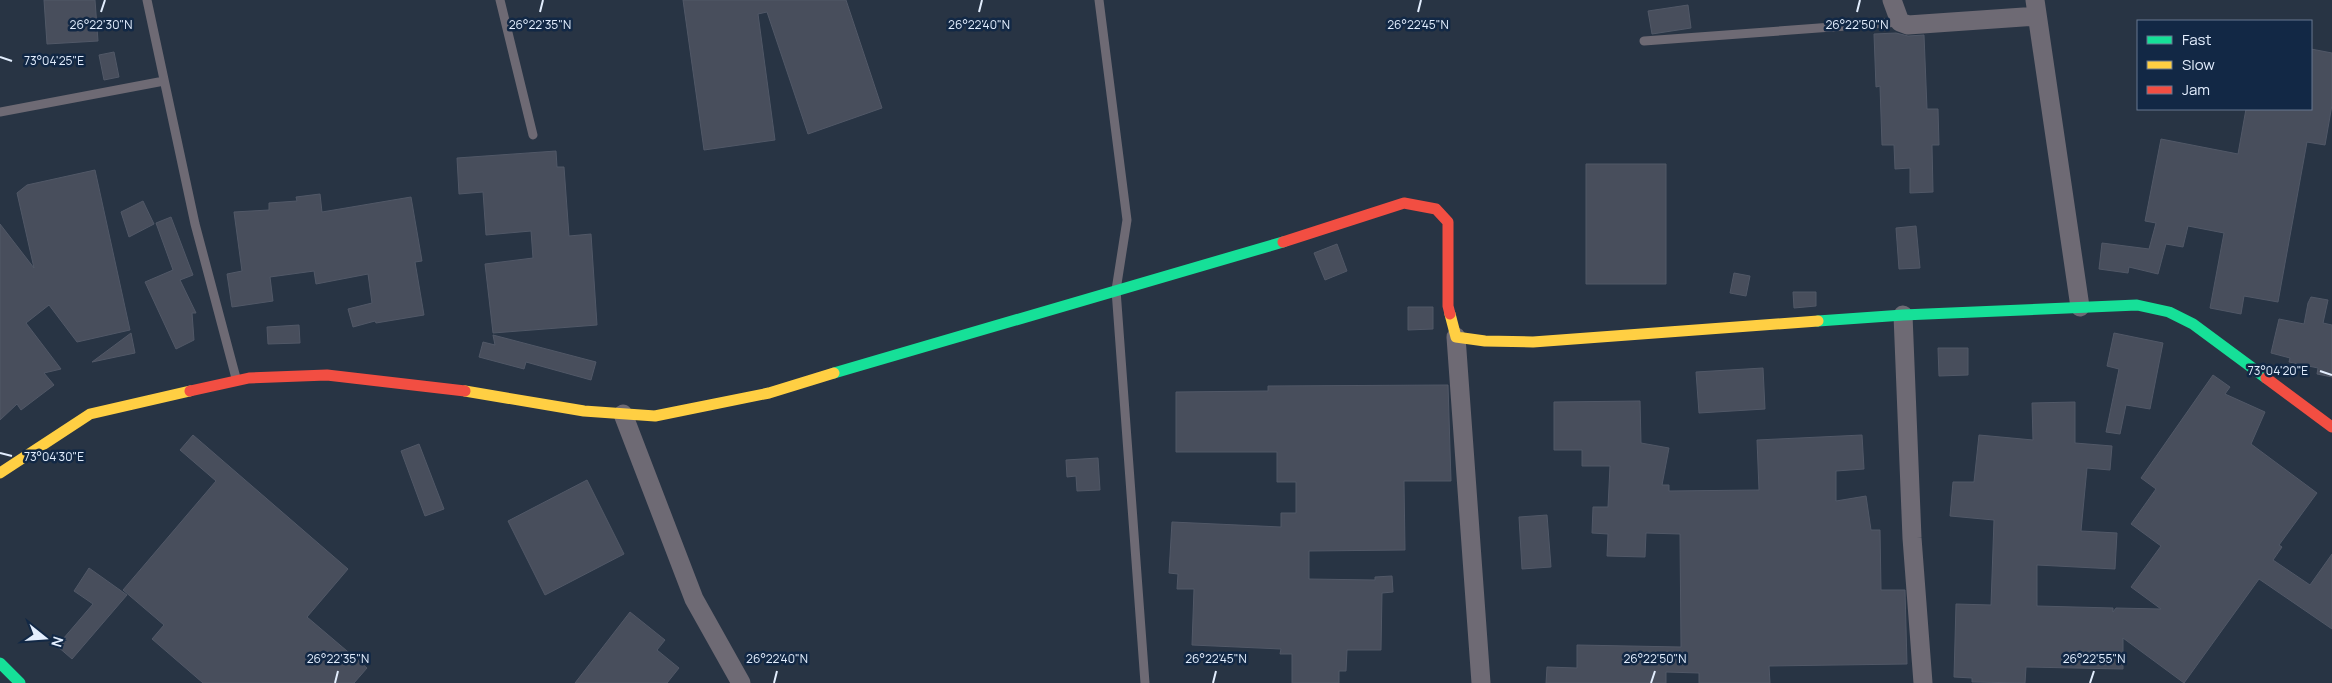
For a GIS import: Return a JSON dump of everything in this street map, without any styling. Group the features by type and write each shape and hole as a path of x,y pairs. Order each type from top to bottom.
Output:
{"street":[{"path":"1892,0 1900,22 1908,25 2036,8 2080,306"},
{"path":"0,473 90,414 249,378 328,375 458,390 584,411 655,416 769,393 1304,236 1404,203 1436,209 1448,222 1448,306 1456,336 1481,683"},
{"path":"1456,336 1485,341 1533,342 1903,315 2137,305 2169,312 2193,324 2332,427"},
{"path":"1903,315 1912,538 1923,683"},
{"path":"623,414 694,599 741,683"},
{"path":"0,663 20,683"}],"lane":[{"path":"147,0 194,224 236,381"},
{"path":"500,0 533,135"},
{"path":"1099,0 1127,220 1116,290 1145,683"},
{"path":"1644,41 1900,22"},
{"path":"0,112 164,82"}],"building":[{"path":"44,0 95,0 98,41 47,44"},
{"path":"683,0 846,0 882,108 808,134 767,12 758,14 775,140 704,150"},
{"path":"1688,5 1691,28 1652,34 1648,11"},
{"path":"1896,33 1908,36 1924,35 1927,109 1938,109 1939,145 1932,145 1933,192 1910,193 1910,168 1895,169 1894,145 1882,145 1880,86 1876,87 1874,34"},
{"path":"2312,49 2332,53 2332,105 2325,145 2307,142 2278,302 2244,296 2241,314 2210,308 2224,233 2188,226 2183,247 2166,244 2158,274 2129,267 2128,273 2099,269 2102,243 2149,249 2156,223 2145,221 2161,139 2238,154 2246,110 2312,110"},
{"path":"114,52 119,77 104,80 99,55"},
{"path":"556,151 557,167 564,167 569,236 591,234 597,325 493,333 485,264 533,258 531,231 486,235 483,192 459,194 457,158"},
{"path":"1586,164 1666,164 1666,284 1586,284"},
{"path":"95,170 130,330 77,342 49,305 26,323 61,369 44,373 54,385 21,410 17,404 0,420 0,224 34,268 17,193 27,185"},
{"path":"320,194 322,212 411,197 422,261 415,262 424,315 376,323 375,321 353,327 348,309 372,303 368,274 316,284 314,271 270,277 273,301 232,307 227,274 242,271 234,212 269,210 269,203 297,201 296,197"},
{"path":"143,201 154,224 129,237 121,212"},
{"path":"171,217 193,275 180,280 196,313 192,313 194,340 176,349 145,282 173,270 156,223"},
{"path":"1916,226 1920,268 1899,269 1896,228"},
{"path":"1337,244 1347,271 1325,280 1314,253"},
{"path":"1734,273 1750,276 1746,296 1730,293"},
{"path":"1793,292 1816,292 1816,306 1794,308"},
{"path":"2311,297 2328,300 2323,323 2332,325 2332,377 2317,374 2318,368 2289,362 2290,358 2271,353 2279,319 2304,324"},
{"path":"1408,307 1433,307 1433,329 1408,330"},
{"path":"299,325 300,343 268,344 267,327"},
{"path":"131,333 135,353 92,362"},
{"path":"2114,333 2163,343 2150,409 2126,405 2120,434 2106,432 2119,369 2107,366"},
{"path":"493,335 596,362 591,380 526,362 524,369 479,357 483,342 495,345"},
{"path":"1938,348 1968,348 1968,375 1939,376"},
{"path":"1763,368 1765,409 1699,413 1696,372"},
{"path":"2213,375 2230,387 2225,394 2265,412 2251,444 2317,493 2279,545 2282,547 2273,560 2310,585 2332,554 2332,629 2259,579 2184,683 2123,638 2123,669 2026,667 2025,683 1972,682 1972,678 1954,677 1956,604 1991,605 1994,520 1950,516 1953,482 1974,482 1979,435 2033,440 2032,403 2075,402 2075,443 2112,446 2110,470 2087,468 2081,531 2117,533 2115,569 2037,565 2037,606 2113,608 2113,612 2116,608 2161,609 2131,587 2161,546 2131,524 2156,489 2141,478"},
{"path":"1448,385 1451,481 1404,481 1405,550 1309,551 1309,579 1375,580 1375,577 1392,576 1393,592 1382,593 1381,650 1347,650 1346,671 1339,671 1339,683 1292,683 1292,654 1280,654 1281,649 1192,645 1194,589 1177,589 1178,574 1169,573 1172,522 1281,527 1281,513 1296,513 1296,482 1277,482 1277,452 1176,452 1176,392 1268,391 1268,386"},
{"path":"1640,401 1641,443 1669,448 1662,485 1669,485 1669,491 1759,490 1757,440 1862,435 1864,469 1836,471 1836,501 1866,496 1871,530 1880,530 1881,590 1905,590 1907,664 1769,666 1770,683 1699,683 1699,673 1666,672 1666,683 1546,683 1547,667 1577,668 1577,645 1681,647 1680,534 1646,533 1645,557 1607,556 1608,534 1592,533 1593,507 1608,507 1610,466 1582,466 1582,450 1554,450 1554,402"},
{"path":"193,435 348,569 307,617 367,668 354,683 203,683 152,639 164,625 123,590 216,481 180,450"},
{"path":"419,444 444,509 425,516 401,451"},
{"path":"1098,458 1100,490 1077,491 1076,476 1067,477 1066,460"},
{"path":"587,480 624,554 545,595 508,521"},
{"path":"1547,515 1551,567 1522,569 1519,517"},
{"path":"89,568 127,595 72,659 57,646 93,604 74,591"},
{"path":"630,612 665,640 657,650 679,668 667,683 575,683"}],"traffic: fast":[{"path":"834,373 1283,242"},
{"path":"1818,321 1903,315 2137,305 2169,312 2193,324 2266,378"},
{"path":"0,663 20,683"}],"traffic: slow":[{"path":"1450,314 1456,337 1485,341 1533,342 1818,321"},
{"path":"465,391 584,411 655,416 769,393 834,373"},
{"path":"0,473 90,414 190,391"}],"traffic: jam":[{"path":"1283,242 1404,203 1436,209 1448,222 1448,306 1450,314"},
{"path":"190,391 249,378 327,375 465,391"},
{"path":"2266,378 2332,427"}]}
